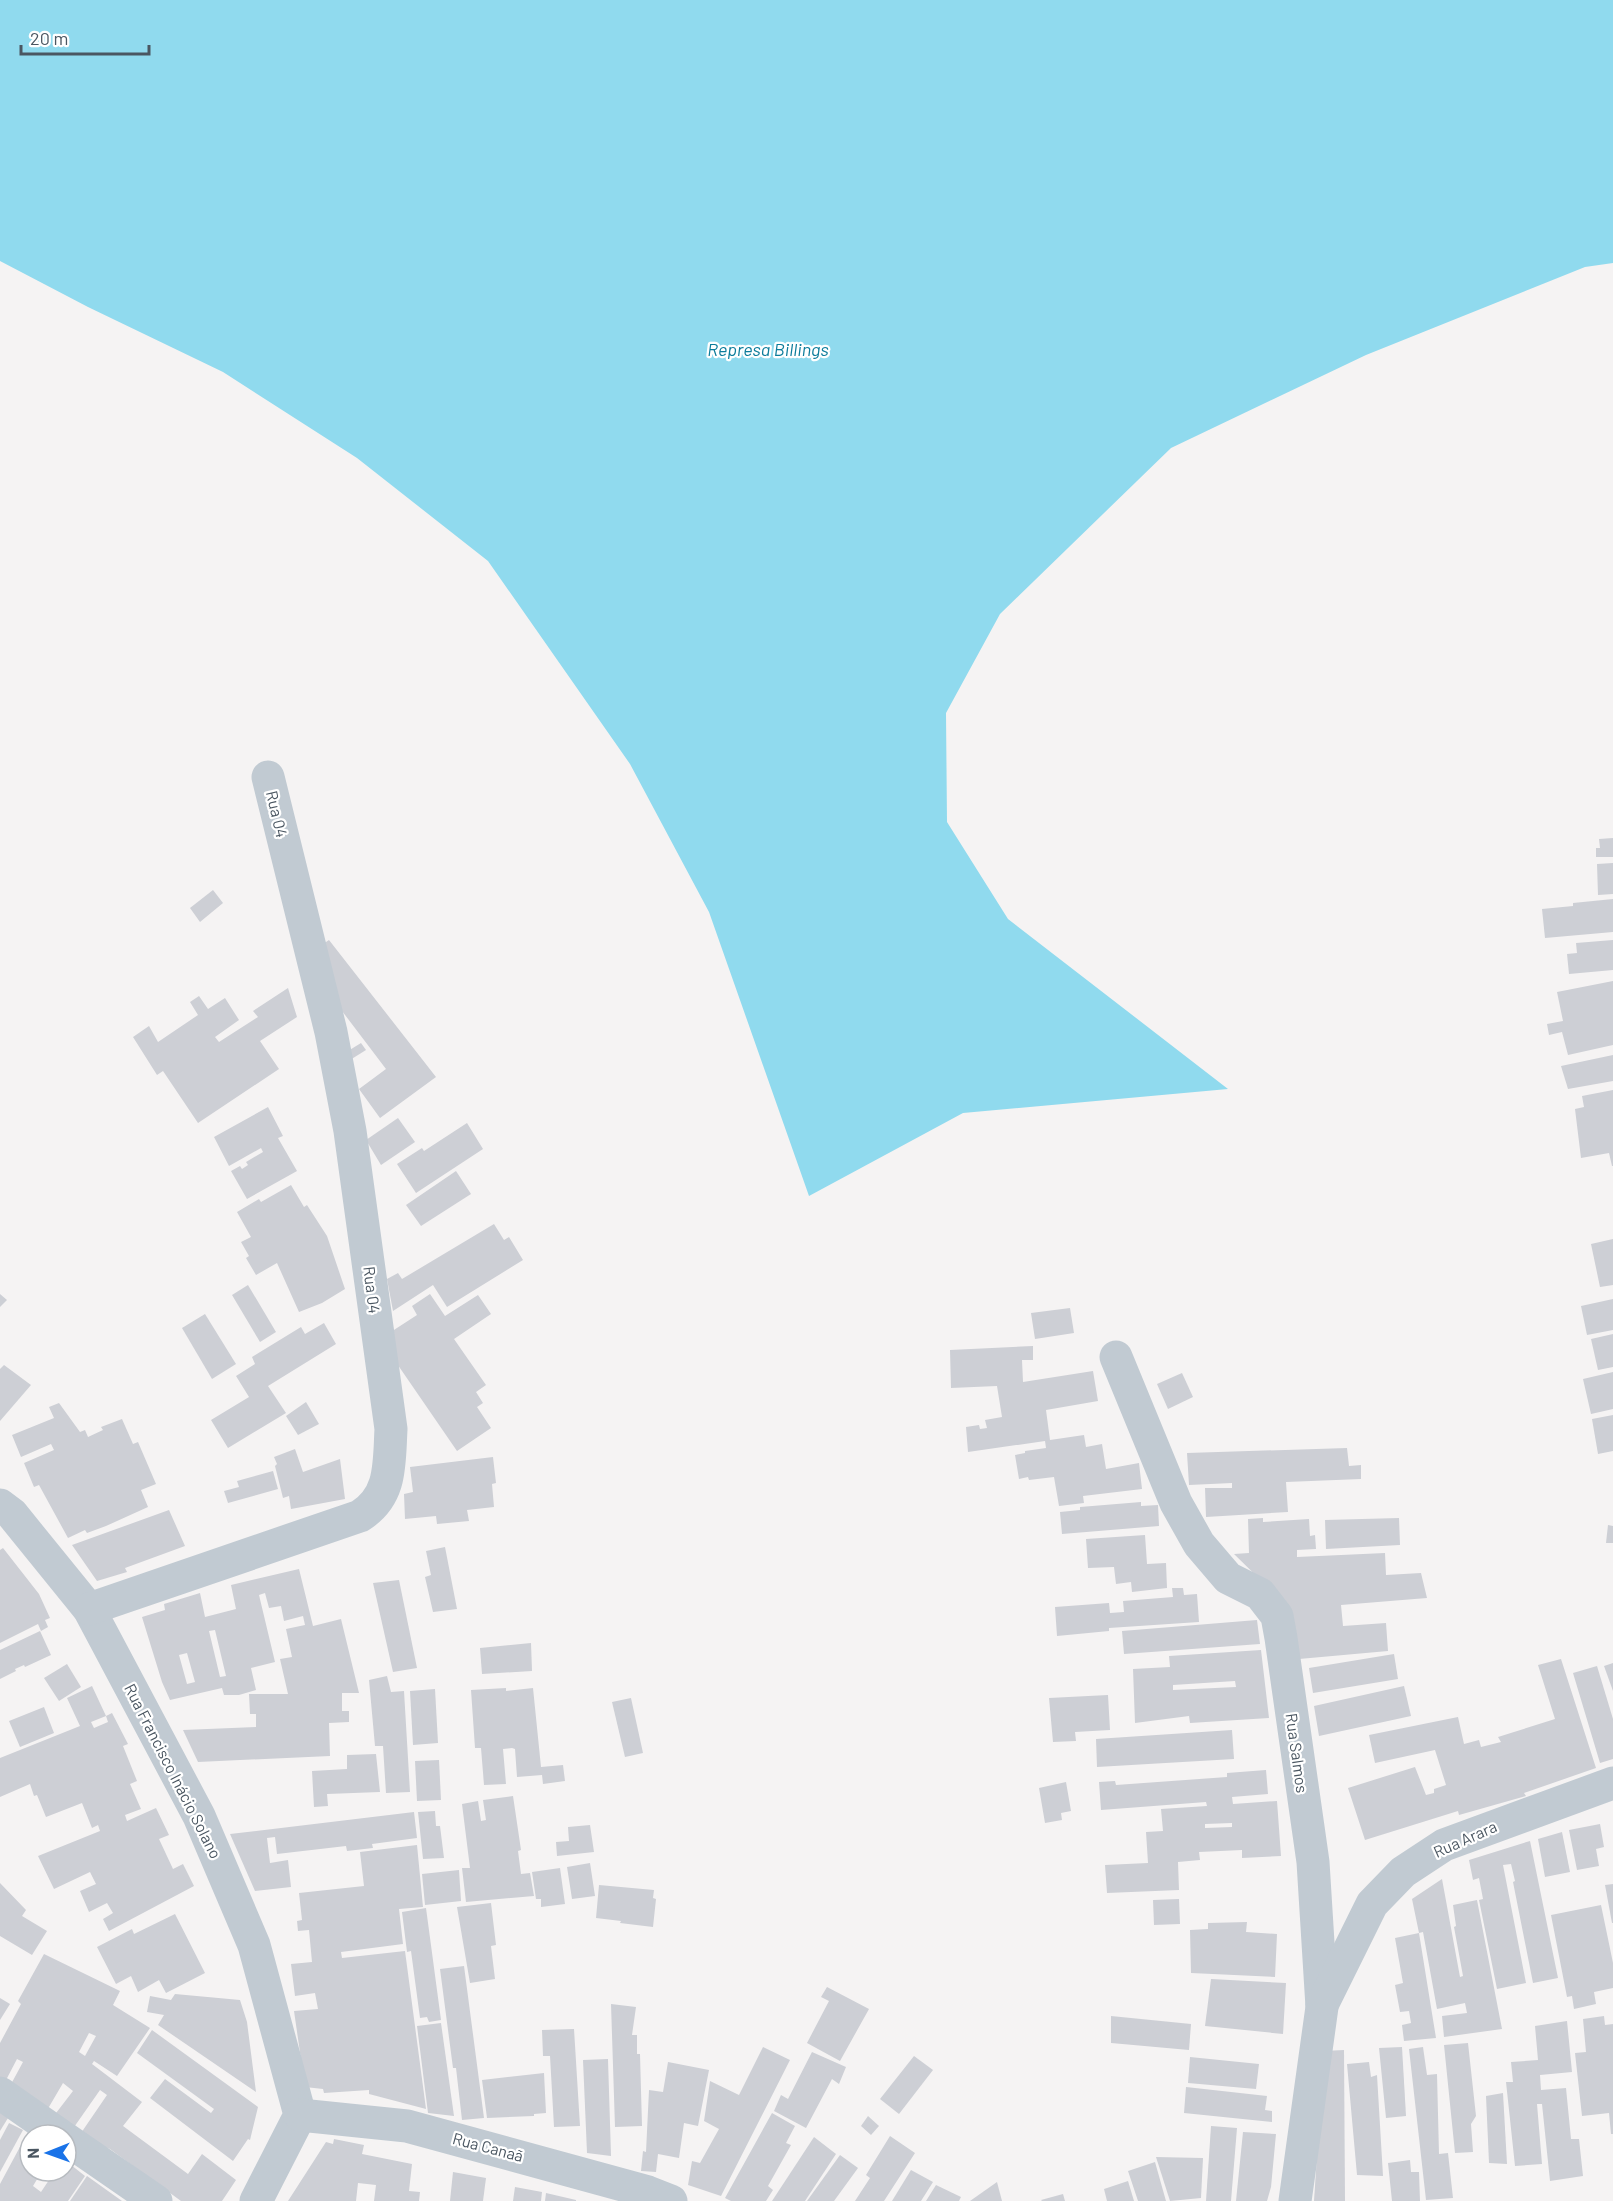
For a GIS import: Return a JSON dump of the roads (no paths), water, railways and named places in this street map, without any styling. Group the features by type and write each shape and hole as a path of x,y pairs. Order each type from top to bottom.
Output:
{"street":[{"name":"Rua 04","path":"90,1609 360,1516 372,1509 380,1499 385,1485 391,1429 350,1131 331,1032 268,777"},
{"name":"Rua Salmos","path":"1116,1357 1176,1503 1199,1544 1228,1578 1260,1594 1277,1616 1313,1862 1322,2007 1294,2201"},
{"name":"Rua Francisco Inácio Solano","path":"0,1505 12,1514 90,1609 199,1816 254,1945 300,2115"},
{"name":"Rua Arara","path":"1322,2007 1372,1904 1403,1872 1444,1845 1613,1783"},
{"path":"0,2093 43,2123"},
{"path":"256,2201 300,2115"},
{"name":"Rua Canaã","path":"300,2115 407,2126 604,2180 671,2201"},
{"path":"78,2147 156,2201"}],"water":[{"name":"Represa Billings","path":"0,0 1613,0 1613,263 1585,267 1366,355 1171,448 1000,614 946,713 947,822 1008,919 1228,1089 963,1113 809,1196 709,912 630,764 488,561 357,458 223,372 88,307 0,261"}]}
